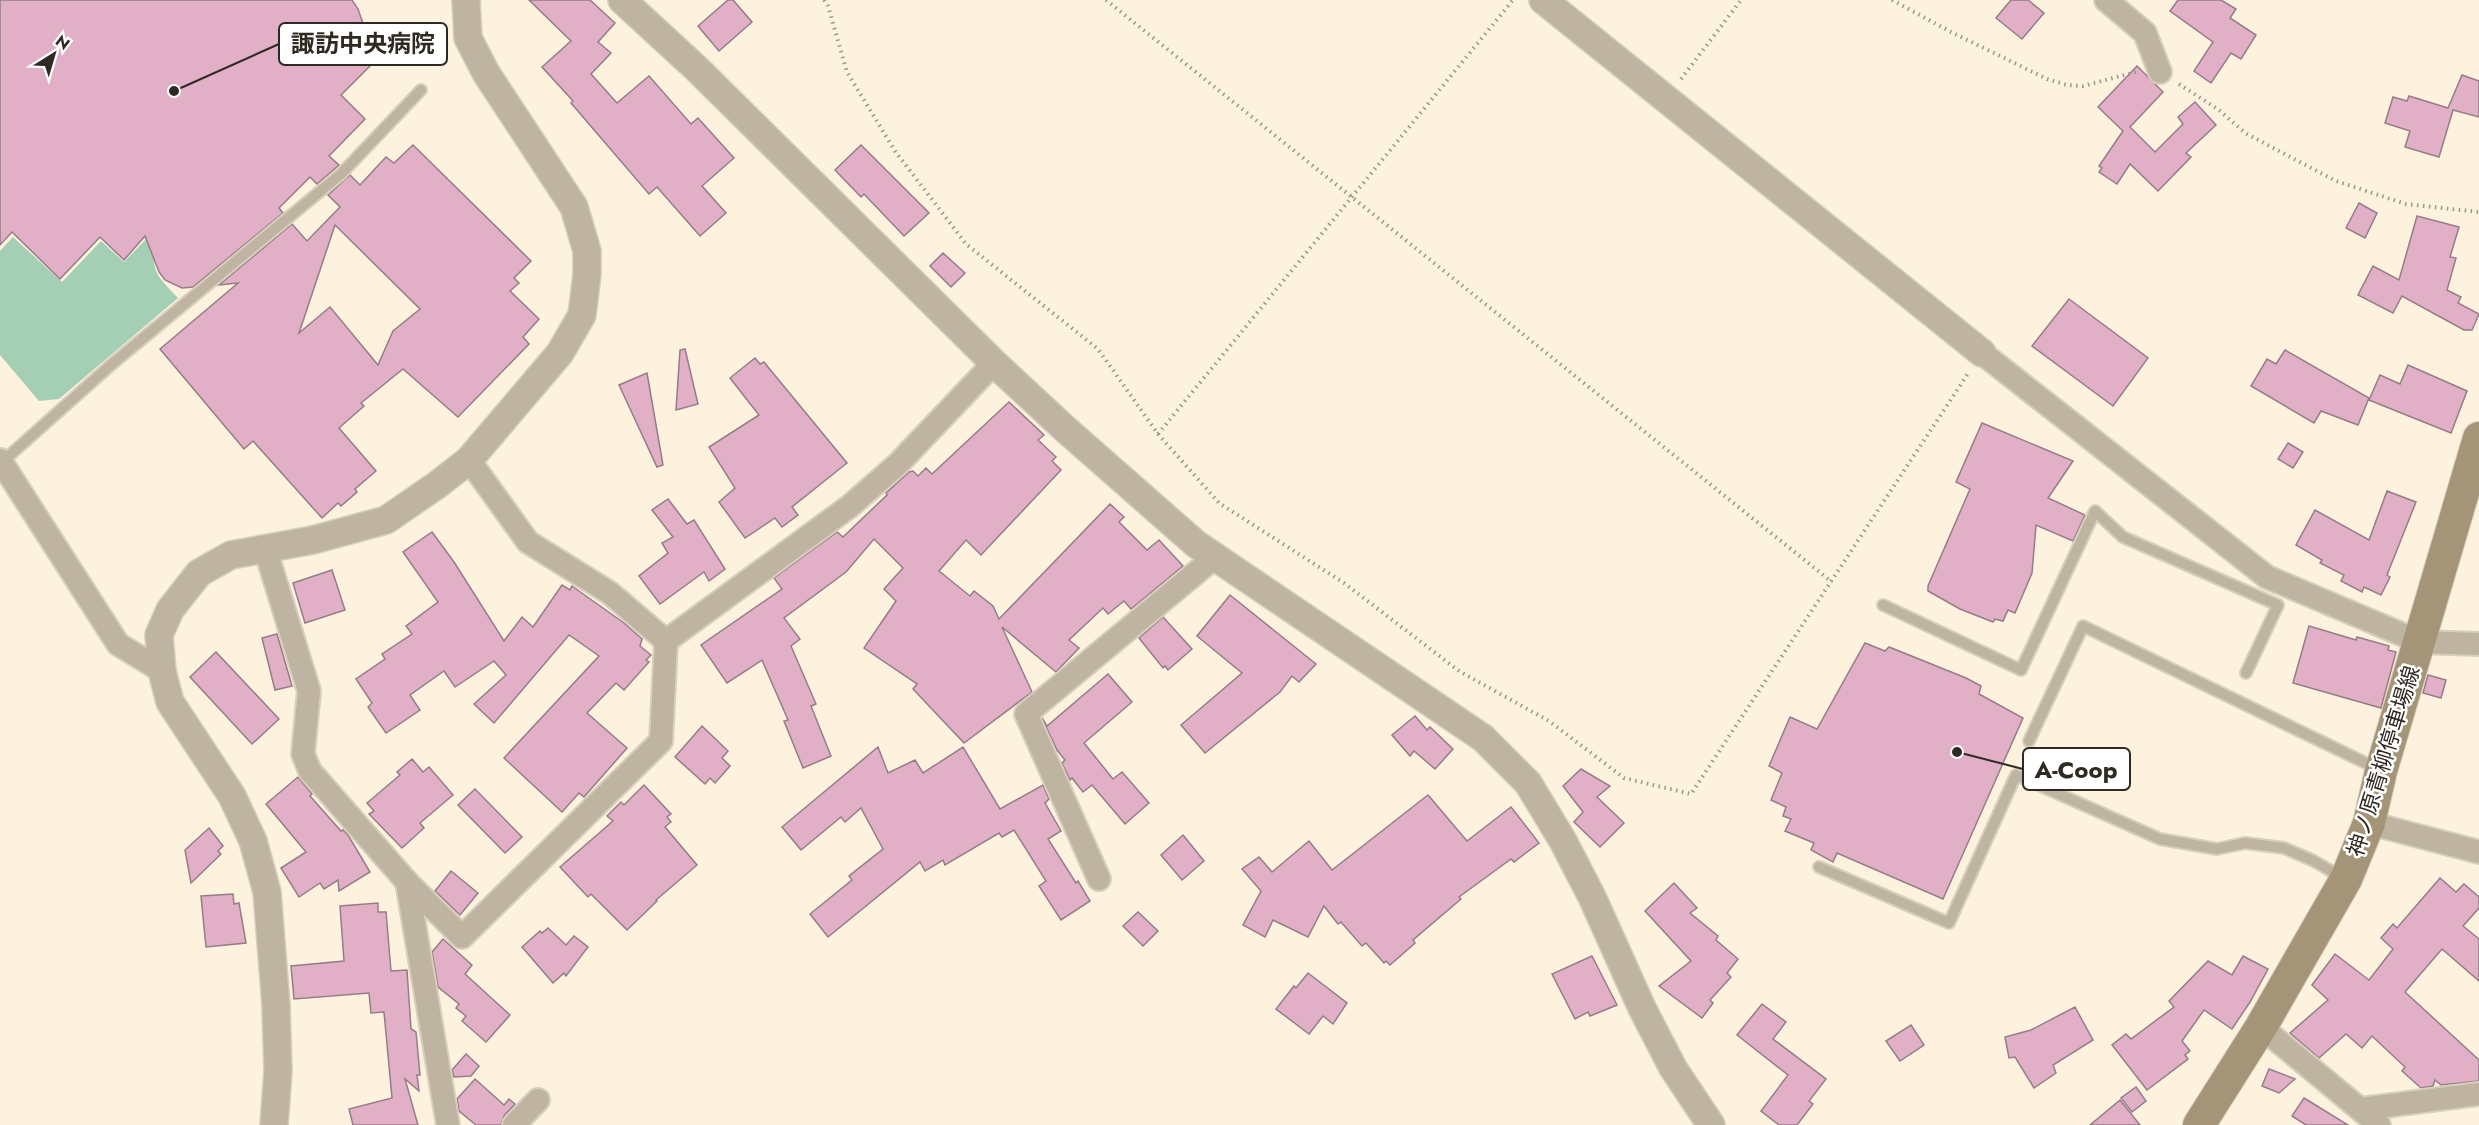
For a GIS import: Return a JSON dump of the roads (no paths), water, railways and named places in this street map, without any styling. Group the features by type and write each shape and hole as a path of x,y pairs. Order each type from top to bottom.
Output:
{"main road":[{"name":"神ノ原青柳停車場線","path":"2199,1125 2261,1027 2346,879 2369,823 2381,771 2479,438"}],"street":[{"path":"274,1125 278,1071 276,1005 267,892 253,841 232,796 170,702 162,671 159,635 170,610 199,573 231,555 313,540 386,520 469,460 560,353 582,315 587,251 574,207 486,73 468,38 466,0"},
{"path":"622,0 696,69 994,363 1081,444 1196,544 1483,738 1528,783 1582,878 1642,1008 1673,1068 1711,1125"},
{"path":"1543,0 1982,353 2262,587 2420,642 2479,644"},
{"path":"2106,0 2145,33 2160,72"},
{"path":"666,641 850,506 898,464 994,363"},
{"path":"469,460 528,542 610,593 666,641"},
{"path":"1,461 118,644 162,671"},
{"path":"265,548 309,691 303,754 310,771 407,882 462,937 661,741 666,641"},
{"path":"1099,879 1026,714 1215,557"},
{"path":"2369,823 2479,852"},
{"path":"407,882 448,1125"},
{"path":"2261,1027 2379,1125"},
{"path":"2361,1109 2479,1094"},
{"path":"514,1125 538,1100"}],"lane":[{"path":"1,461 112,364 341,174 421,90"},
{"path":"1883,605 2021,670 2095,511 2123,537 2262,587 2278,605 2246,673"},
{"path":"2029,741 2083,626 2381,771"},
{"path":"1819,867 1949,923 2016,775 2160,839 2217,849 2245,843 2284,848 2346,879"}],"place":[{"name":"諏訪中央病院","path":"174,91"},
{"name":"A-Coop","path":"1957,752"}]}
